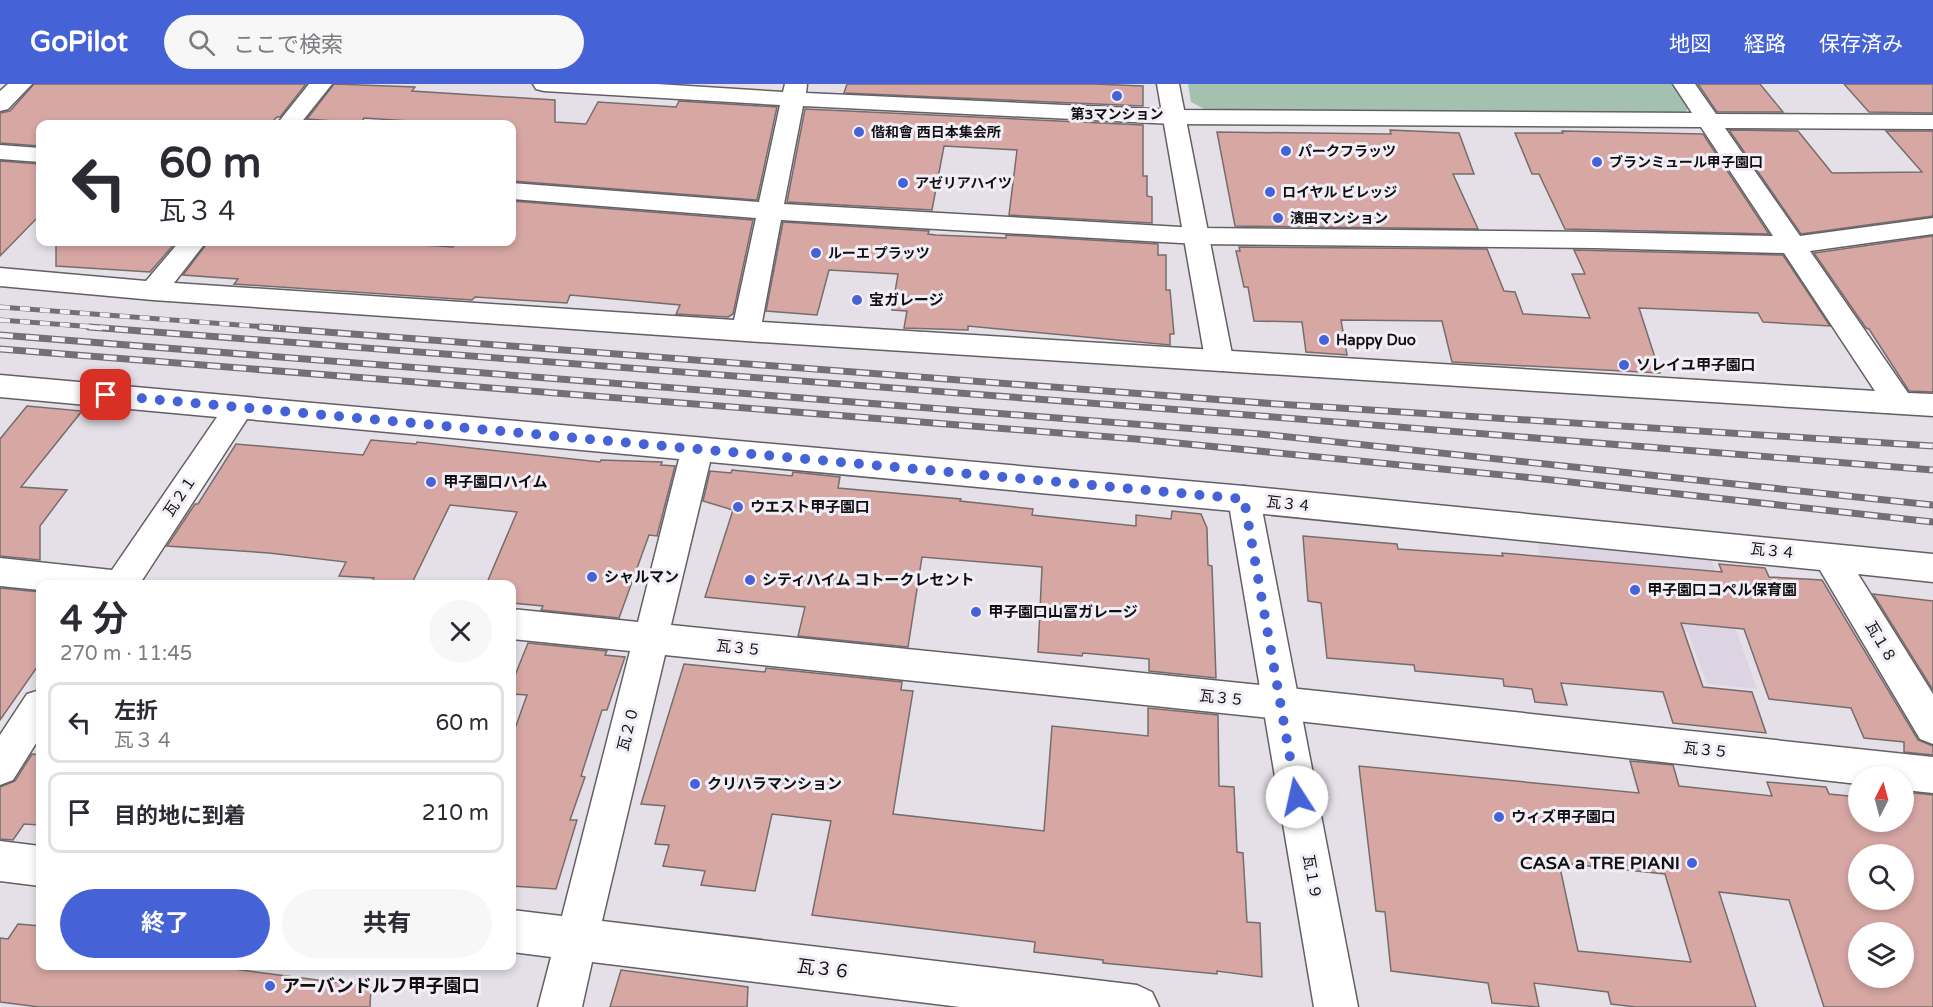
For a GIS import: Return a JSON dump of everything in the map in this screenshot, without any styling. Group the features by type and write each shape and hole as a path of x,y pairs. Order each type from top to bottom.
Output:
{"street":[{"path":"0,104 21,84"},
{"path":"291,120 321,84"},
{"path":"544,84 794,92 1174,117 1933,122"},
{"path":"1168,84 1219,359"},
{"path":"1684,84 1899,403"},
{"path":"746,332 794,92"},
{"path":"7,152 36,155"},
{"path":"516,191 769,211 1198,236 1594,240 1792,245 1933,226"},
{"path":"153,291 190,246"},
{"path":"0,277 153,291 746,332 1219,359 1488,379 1933,405"},
{"name":"瓦３４","path":"0,386 1244,499 1933,568"},
{"name":"瓦２１","path":"124,580 238,407"},
{"name":"瓦２０","path":"560,1007 697,451"},
{"name":"瓦１９","path":"1244,499 1336,1007"},
{"name":"瓦１８","path":"1829,556 1933,727"},
{"path":"0,572 74,580"},
{"name":"瓦３５","path":"516,624 1280,703 1933,775"},
{"path":"0,766 36,712"},
{"path":"0,861 36,866"},
{"name":"瓦３６","path":"516,932 1137,1007"}],"shaded area":[{"name":"甲子園口コペル保育園","path":"1537,544 1711,559 1757,689 1707,684 1688,632 1557,621"}],"green space":[{"path":"1188,84 1673,84 1689,108 1683,114 1206,110 1191,102"}],"building":[{"path":"34,84 306,84 280,117 274,120 36,120 36,146 0,143 0,113 10,111"},
{"path":"334,84 415,87 412,91 555,100 555,122 586,124 598,102 676,107 679,101 777,107 757,200 516,181 516,120 307,119"},
{"path":"847,84 1143,86 1143,106 844,93"},
{"path":"1698,84 1760,84 1783,112 1717,112"},
{"path":"1844,84 1933,84 1933,113 1869,112"},
{"path":"805,109 1143,125 1143,176 1147,176 1147,196 1152,197 1152,223 1009,215 1017,150 944,146 932,210 787,202"},
{"path":"1390,130 1459,133 1474,174 1453,174 1478,229 1235,226 1217,132 1391,134"},
{"path":"1729,130 1798,131 1832,173 1922,172 1886,131 1933,131 1933,216 1801,234"},
{"path":"1562,131 1703,134 1769,234 1565,229 1539,174 1532,174 1515,133 1563,133"},
{"path":"0,161 36,164 36,219 0,256"},
{"path":"516,201 753,220 733,314 728,317 676,314 680,305 570,295 567,303 475,297 472,300 234,284 238,279 183,275 205,246 516,246"},
{"path":"783,222 929,231 928,234 936,235 1006,238 1006,235 1158,244 1158,255 1166,255 1166,290 1170,290 1174,334 1170,334 1170,345 968,326 968,330 904,328 907,311 892,310 898,274 829,270 817,315 766,311"},
{"path":"1933,236 1933,392 1909,391 1869,329 1866,328 1814,253"},
{"path":"56,246 173,246 150,272 56,266"},
{"path":"1239,247 1487,249 1504,291 1515,292 1523,314 1590,318 1572,274 1585,274 1574,250 1783,255 1830,326 1763,322 1758,313 1639,308 1660,373 1452,362 1442,321 1341,320 1347,355 1306,352 1302,322 1254,321 1248,287 1244,287 1236,251 1240,251"},
{"path":"27,406 82,411 21,487 67,490 40,526 40,560 0,556 0,439"},
{"path":"371,440 416,444 417,442 600,462 601,460 662,462 661,465 675,466 657,536 649,535 619,618 541,610 543,606 516,603 516,580 488,580 517,512 450,505 413,580 373,580 374,578 339,576 346,562 269,553 167,546 195,504 198,504 236,444 363,455"},
{"path":"732,470 792,476 793,472 840,477 838,488 961,499 960,501 1033,509 1032,515 1136,526 1136,515 1171,519 1172,511 1201,514 1207,528 1208,565 1212,566 1216,678 1149,671 1149,659 1083,653 1082,656 1038,652 1042,567 922,557 908,647 798,636 805,607 705,597 733,510 703,501 710,471 731,473"},
{"path":"1303,536 1397,544 1398,549 1503,556 1502,553 1722,572 1719,564 1765,568 1769,577 1822,580 1918,740 1933,746 1933,755 1904,752 1904,742 1864,738 1851,708 1769,699 1744,629 1681,623 1703,687 1752,692 1766,733 1673,723 1663,692 1561,683 1567,705 1535,702 1532,689 1504,686 1503,679 1415,671 1414,665 1327,658 1321,603 1308,601"},
{"path":"0,588 36,592 36,669 0,720"},
{"path":"1873,594 1933,601 1933,690"},
{"path":"528,643 607,651 605,655 625,657 607,710 602,710 581,776 585,777 570,820 577,820 556,889 516,886 516,726 527,695 516,694 516,673"},
{"path":"684,664 765,672 766,668 902,682 901,690 913,691 893,814 1044,831 1052,726 1148,736 1148,708 1218,715 1219,786 1234,787 1237,852 1243,853 1247,922 1260,923 1262,977 1217,971 1217,974 1103,963 1103,960 1034,952 1035,942 812,915 831,821 772,814 755,891 701,885 705,871 663,866 669,845 655,844 665,806 641,804"},
{"path":"32,754 36,754 36,825 24,824 13,840 0,839 0,787 15,781"},
{"path":"1630,761 1673,765 1679,786 1772,796 1767,782 1826,787 1829,794 1848,796 1848,832 1914,832 1914,793 1933,795 1933,1007 1824,1007 1789,900 1719,892 1756,1007 1636,1007 1611,1004 1608,992 1534,983 1539,1007 1492,1003 1488,983 1391,971 1385,912 1376,911 1359,766 1639,793","holes":["1559,863 1665,874 1691,962 1578,951"]},
{"path":"18,924 36,926 36,970 241,970 371,987 370,1007 39,1007 0,1002 0,938 8,939"},
{"path":"621,970 748,987 747,1007 610,1007"}],"waterway":[{"path":"304,120 333,84"},
{"path":"45,120 53,113"},
{"path":"0,162 36,129"}],"railway":[{"path":"0,307 280,328"},
{"path":"0,320 109,328"},
{"path":"89,327 1261,416 1933,470"},
{"path":"260,327 1277,404 1933,446"},
{"path":"0,335 1260,434 1933,505"},
{"path":"0,349 1136,439 1543,479 1933,522"}],"place":[{"name":"第3マンション","path":"1117,96"},
{"name":"偕和會 西日本集会所","path":"859,132"},
{"name":"パークフラッツ","path":"1286,151"},
{"name":"ブランミュール甲子園口","path":"1597,162"},
{"name":"アゼリアハイツ","path":"903,183"},
{"name":"ロイヤル ビレッジ","path":"1270,192"},
{"name":"濱田マンション","path":"1278,218"},
{"name":"ルーエ プラッツ","path":"816,253"},
{"name":"宝ガレージ","path":"857,300"},
{"name":"Happy Duo","path":"1324,340"},
{"name":"ソレイユ甲子園口","path":"1624,365"},
{"name":"甲子園口ハイム","path":"431,482"},
{"name":"ウエスト甲子園口","path":"738,507"},
{"name":"シャルマン","path":"592,577"},
{"name":"シティハイム コトークレセント","path":"750,580"},
{"name":"甲子園口コペル保育園","path":"1635,590"},
{"name":"甲子園口山冨ガレージ","path":"976,612"},
{"name":"クリハラマンション","path":"695,784"},
{"name":"ウィズ甲子園口","path":"1499,817"},
{"name":"CASA a TRE PIANI","path":"1692,863"},
{"name":"アーバンドルフ甲子園口","path":"270,986"}],"route":[{"path":"106,395 697,451 1244,499 1297,797"}]}
